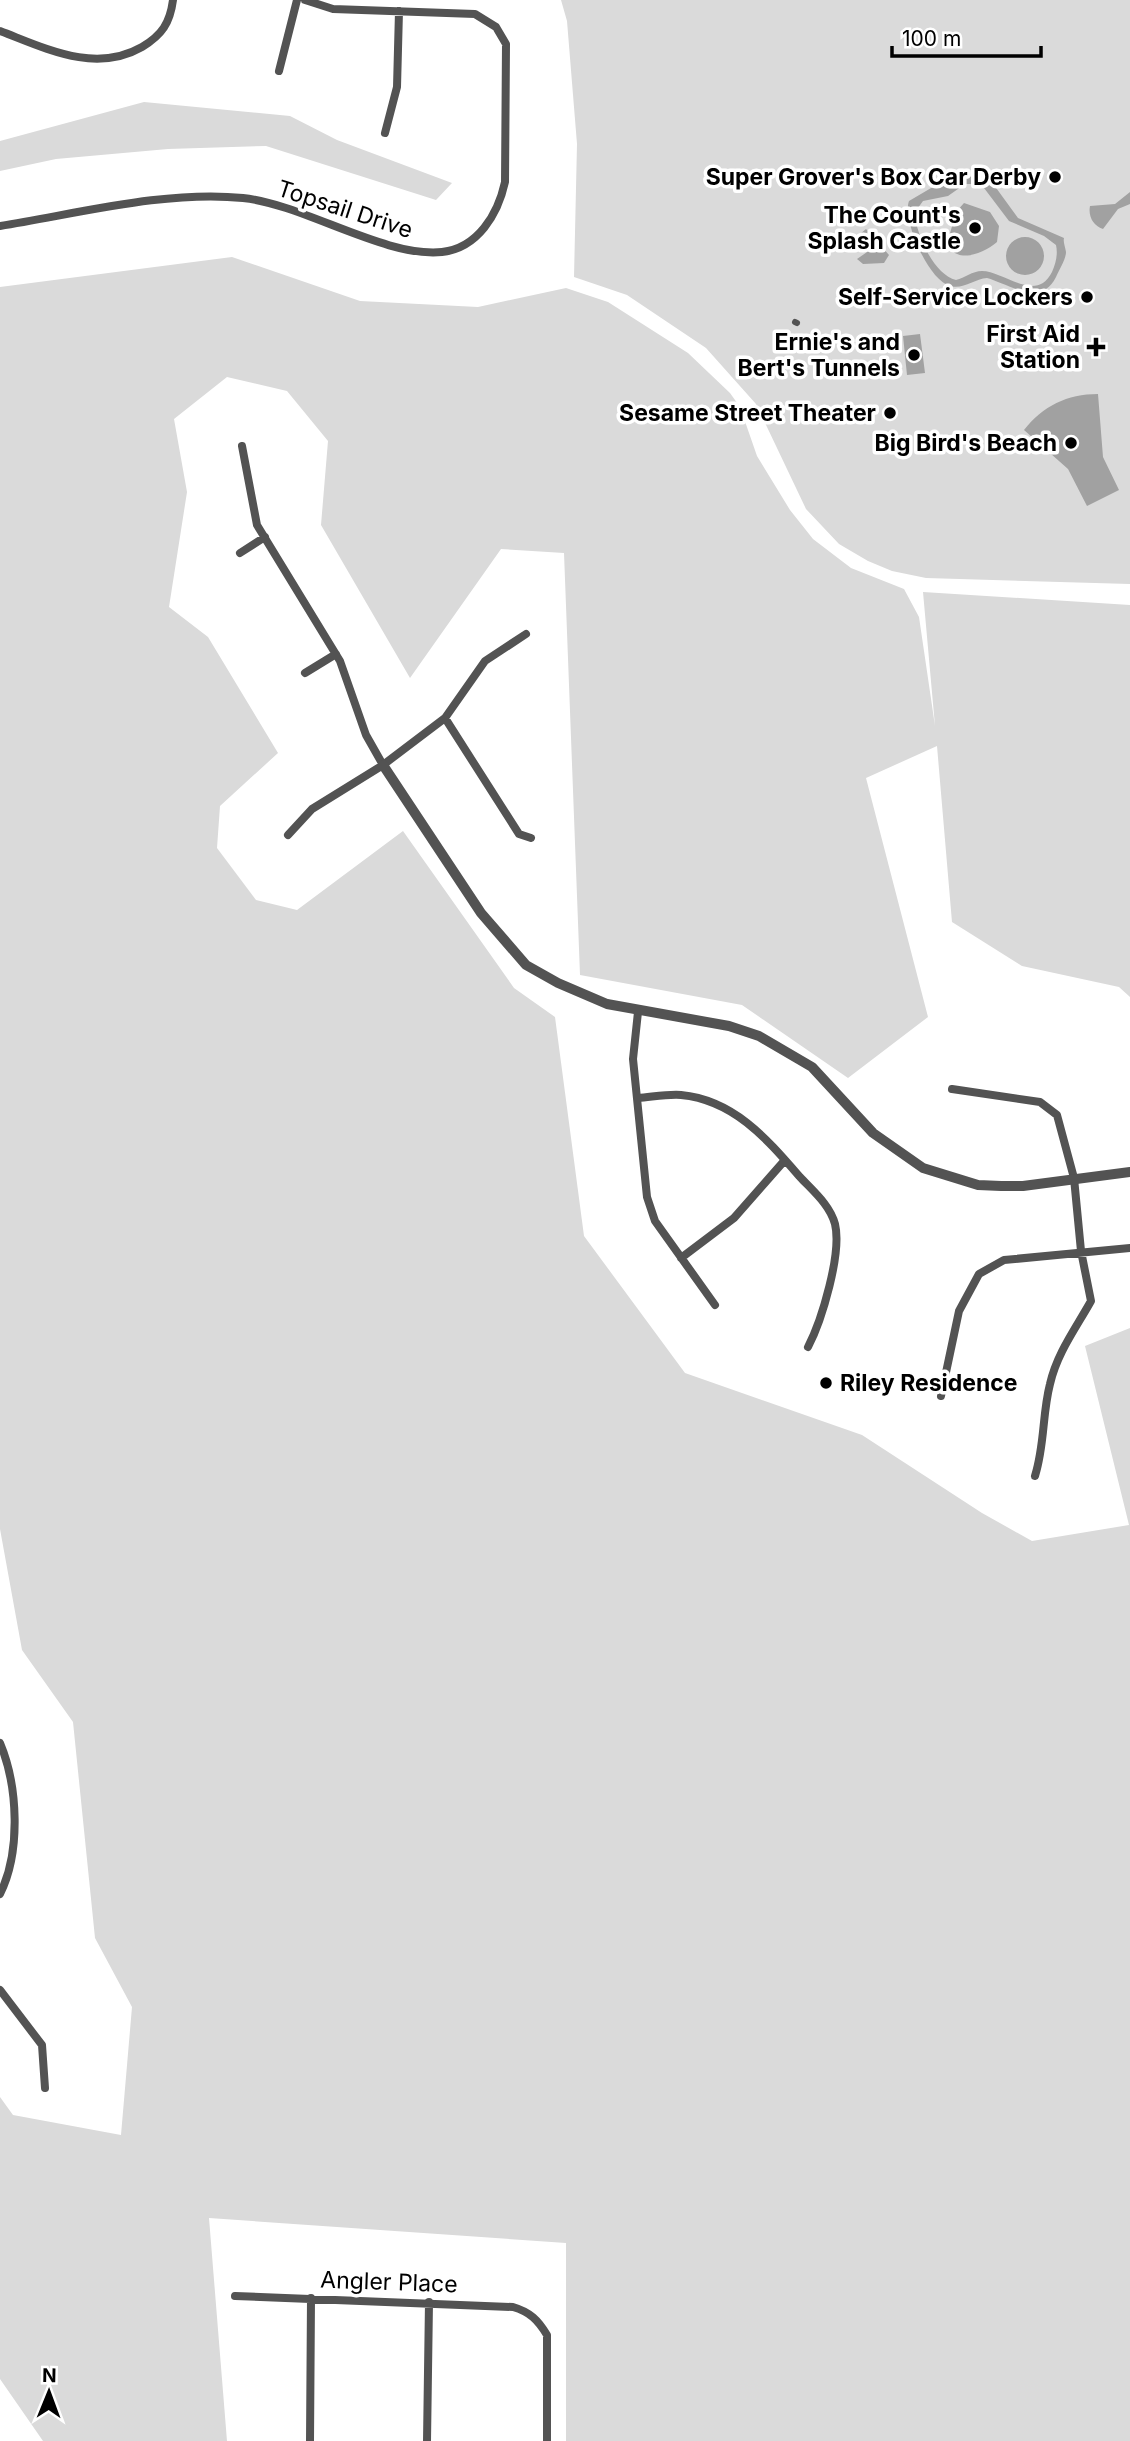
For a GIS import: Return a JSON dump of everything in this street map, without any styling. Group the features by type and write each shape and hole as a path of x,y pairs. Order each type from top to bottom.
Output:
{"street":[{"path":"0,32 76,57 112,58 137,50 158,36 167,27 173,0"},
{"path":"279,72 298,0"},
{"path":"305,0 333,9 399,11 397,87 385,132"},
{"name":"Topsail Drive","path":"0,226 159,200 244,198 419,253 458,248 489,224 501,201 505,182 506,44 496,27 475,14 399,11"},
{"path":"242,446 253,512 265,537 335,654 366,735 481,913 526,965 607,1004 638,1012 729,1026 760,1036 812,1067 873,1133 923,1168 978,1185 1023,1186 1130,1172"},
{"path":"240,554 265,537"},
{"path":"288,835 312,809 383,765 445,718 485,661 526,634"},
{"path":"305,673 335,654"},
{"path":"445,718 519,834 531,838"},
{"path":"638,1012 633,1059 647,1197 655,1221 715,1305"},
{"path":"952,1089 1040,1102 1057,1115 1074,1178 1081,1251 1091,1301 1056,1366 1049,1385 1044,1450 1035,1476"},
{"path":"638,1098 679,1095 715,1102 747,1122 831,1211 838,1241 817,1329 808,1347"},
{"path":"681,1258 734,1218 785,1160"},
{"path":"941,1396 959,1311 979,1274 1004,1260 1130,1248"},
{"path":"0,1743 15,1790 10,1868 0,1894"},
{"path":"0,1990 42,2045 45,2088"},
{"name":"Angler Place","path":"235,2296 513,2306 538,2320 547,2335 547,2441"},
{"path":"310,2441 311,2298"},
{"path":"427,2441 429,2302"}],"shaded area":[{"path":"561,0 1130,0 1130,584 926,578 892,571 868,561 839,544 806,509 756,404 706,348 627,295 574,277 577,144 567,21"},
{"path":"144,102 290,116 337,140 452,183 436,200 266,146 168,149 56,159 0,171 0,141"},
{"path":"974,176 994,185 1018,218 1064,238 1065,258 1050,286 1033,293 987,278 955,287 933,273 913,234 908,210 909,201 943,181","holes":["965,184 981,184 1009,221 1044,236 1056,245 1055,265 1045,281 1029,286 982,271 956,280 948,277 933,262 918,231 915,212 923,201 948,196"]},
{"path":"1130,192 1130,204 1118,209 1103,229 1094,223 1090,206 1115,204"},
{"name":"The Count's Splash Castle","path":"964,203 990,212 999,226 997,242 971,255 957,254 947,244 956,212"},
{"path":"866,229 889,255 884,263 863,264 857,259 870,250 860,234"},
{"path":"1025,237 1039,242 1044,256 1039,270 1025,275 1011,270 1006,256 1011,242"},
{"path":"232,257 360,301 478,307 566,288 608,302 688,353 730,393 740,407 757,456 790,510 813,539 851,568 904,589 919,617 935,726 923,592 1130,605 1130,997 1119,987 1022,966 952,922 937,746 866,778 928,1017 848,1078 742,1005 580,975 564,553 501,549 410,678 321,525 328,441 287,391 227,377 174,419 187,492 169,607 208,637 278,753 220,806 217,848 256,900 297,910 403,831 514,988 555,1017 584,1236 685,1373 862,1435 982,1513 1032,1541 1129,1525 1085,1346 1130,1328 1130,2441 566,2441 566,2243 209,2218 227,2441 43,2441 0,2379 0,2097 13,2115 121,2135 132,2007 95,1938 73,1722 22,1650 0,1529 0,287"},
{"name":"Ernie's and Bert's Tunnels","path":"920,334 925,373 907,375 903,336"},
{"name":"Big Bird's Beach","path":"1098,394 1103,457 1119,490 1087,506 1068,469 1024,430 1039,414 1056,403 1076,396"}],"place":[{"name":"Super Grover's Box Car Derby","path":"1055,177"},
{"name":"The Count's Splash Castle","path":"975,228"},
{"name":"Self-Service Lockers","path":"1087,297"},
{"name":"First Aid Station","path":"1096,347"},
{"name":"Ernie's and Bert's Tunnels","path":"914,355"},
{"name":"Sesame Street Theater","path":"890,413"},
{"name":"Big Bird's Beach","path":"1071,443"},
{"name":"Riley Residence","path":"826,1383"}]}
